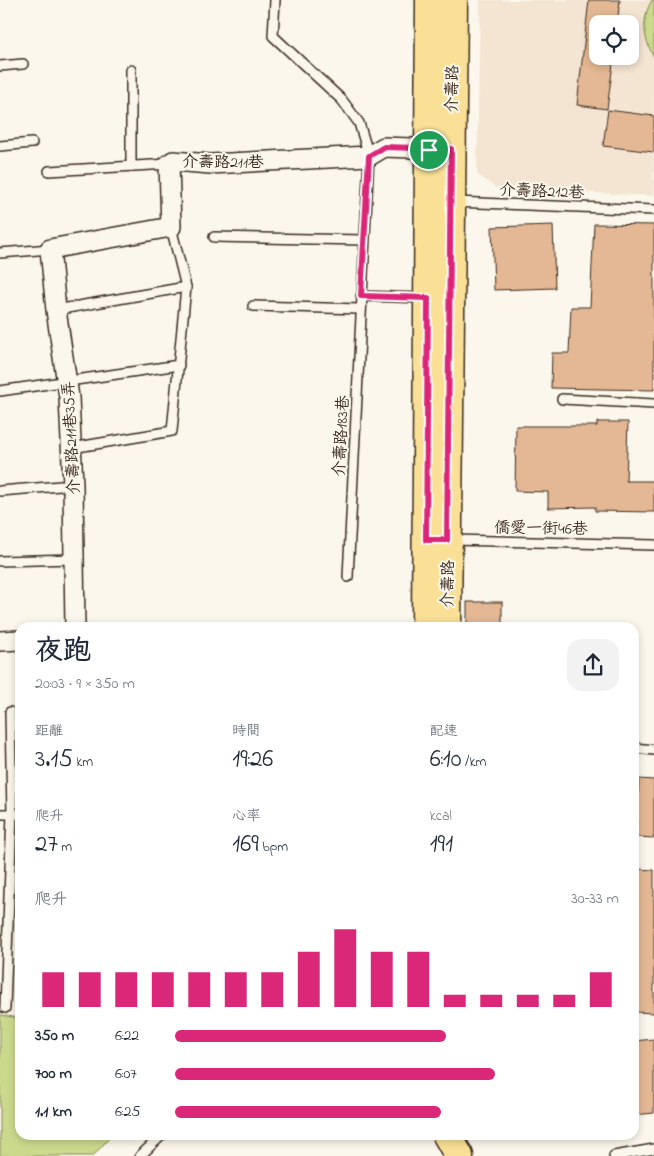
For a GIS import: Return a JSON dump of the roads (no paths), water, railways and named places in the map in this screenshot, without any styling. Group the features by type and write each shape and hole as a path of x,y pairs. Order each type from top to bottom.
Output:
{"main road":[{"name":"介壽路","path":"427,622 437,540 440,201 440,149 430,0"},
{"name":"介壽路","path":"440,149 453,0"},
{"name":"介壽路","path":"440,201 428,298 437,540 446,622"},
{"path":"450,1140 459,1156"},
{"path":"469,1156 470,1140"}],"street":[{"name":"介壽路211巷","path":"171,227 170,164 173,161 210,164 369,156 384,147 440,149"},
{"path":"50,249 171,227"},
{"name":"介壽路211巷35弄","path":"50,249 56,310 67,381 72,448 75,622"},
{"path":"0,641 15,640"}],"lane":[{"path":"275,0 273,36 342,100 359,123 369,156"},
{"path":"0,66 23,64"},
{"path":"131,70 131,166"},
{"path":"0,146 32,143"},
{"name":"介壽路183巷","path":"348,577 363,240 369,156"},
{"path":"49,171 170,164"},
{"name":"介壽路212巷","path":"440,201 654,210"},
{"path":"72,448 172,431 186,287 171,227"},
{"path":"214,237 363,240"},
{"path":"0,253 50,249"},
{"path":"56,310 186,287"},
{"path":"361,296 428,298"},
{"path":"253,306 360,309"},
{"path":"0,390 179,364"},
{"path":"562,399 654,404"},
{"path":"0,491 73,485"},
{"name":"僑愛一街46巷","path":"437,540 654,545"},
{"path":"0,561 74,559"},
{"path":"10,712 15,797"},
{"path":"639,748 654,750"},
{"path":"0,814 15,814"},
{"path":"5,1008 15,832"},
{"path":"140,1156 157,1140"},
{"path":"614,1156 654,1149"}]}
